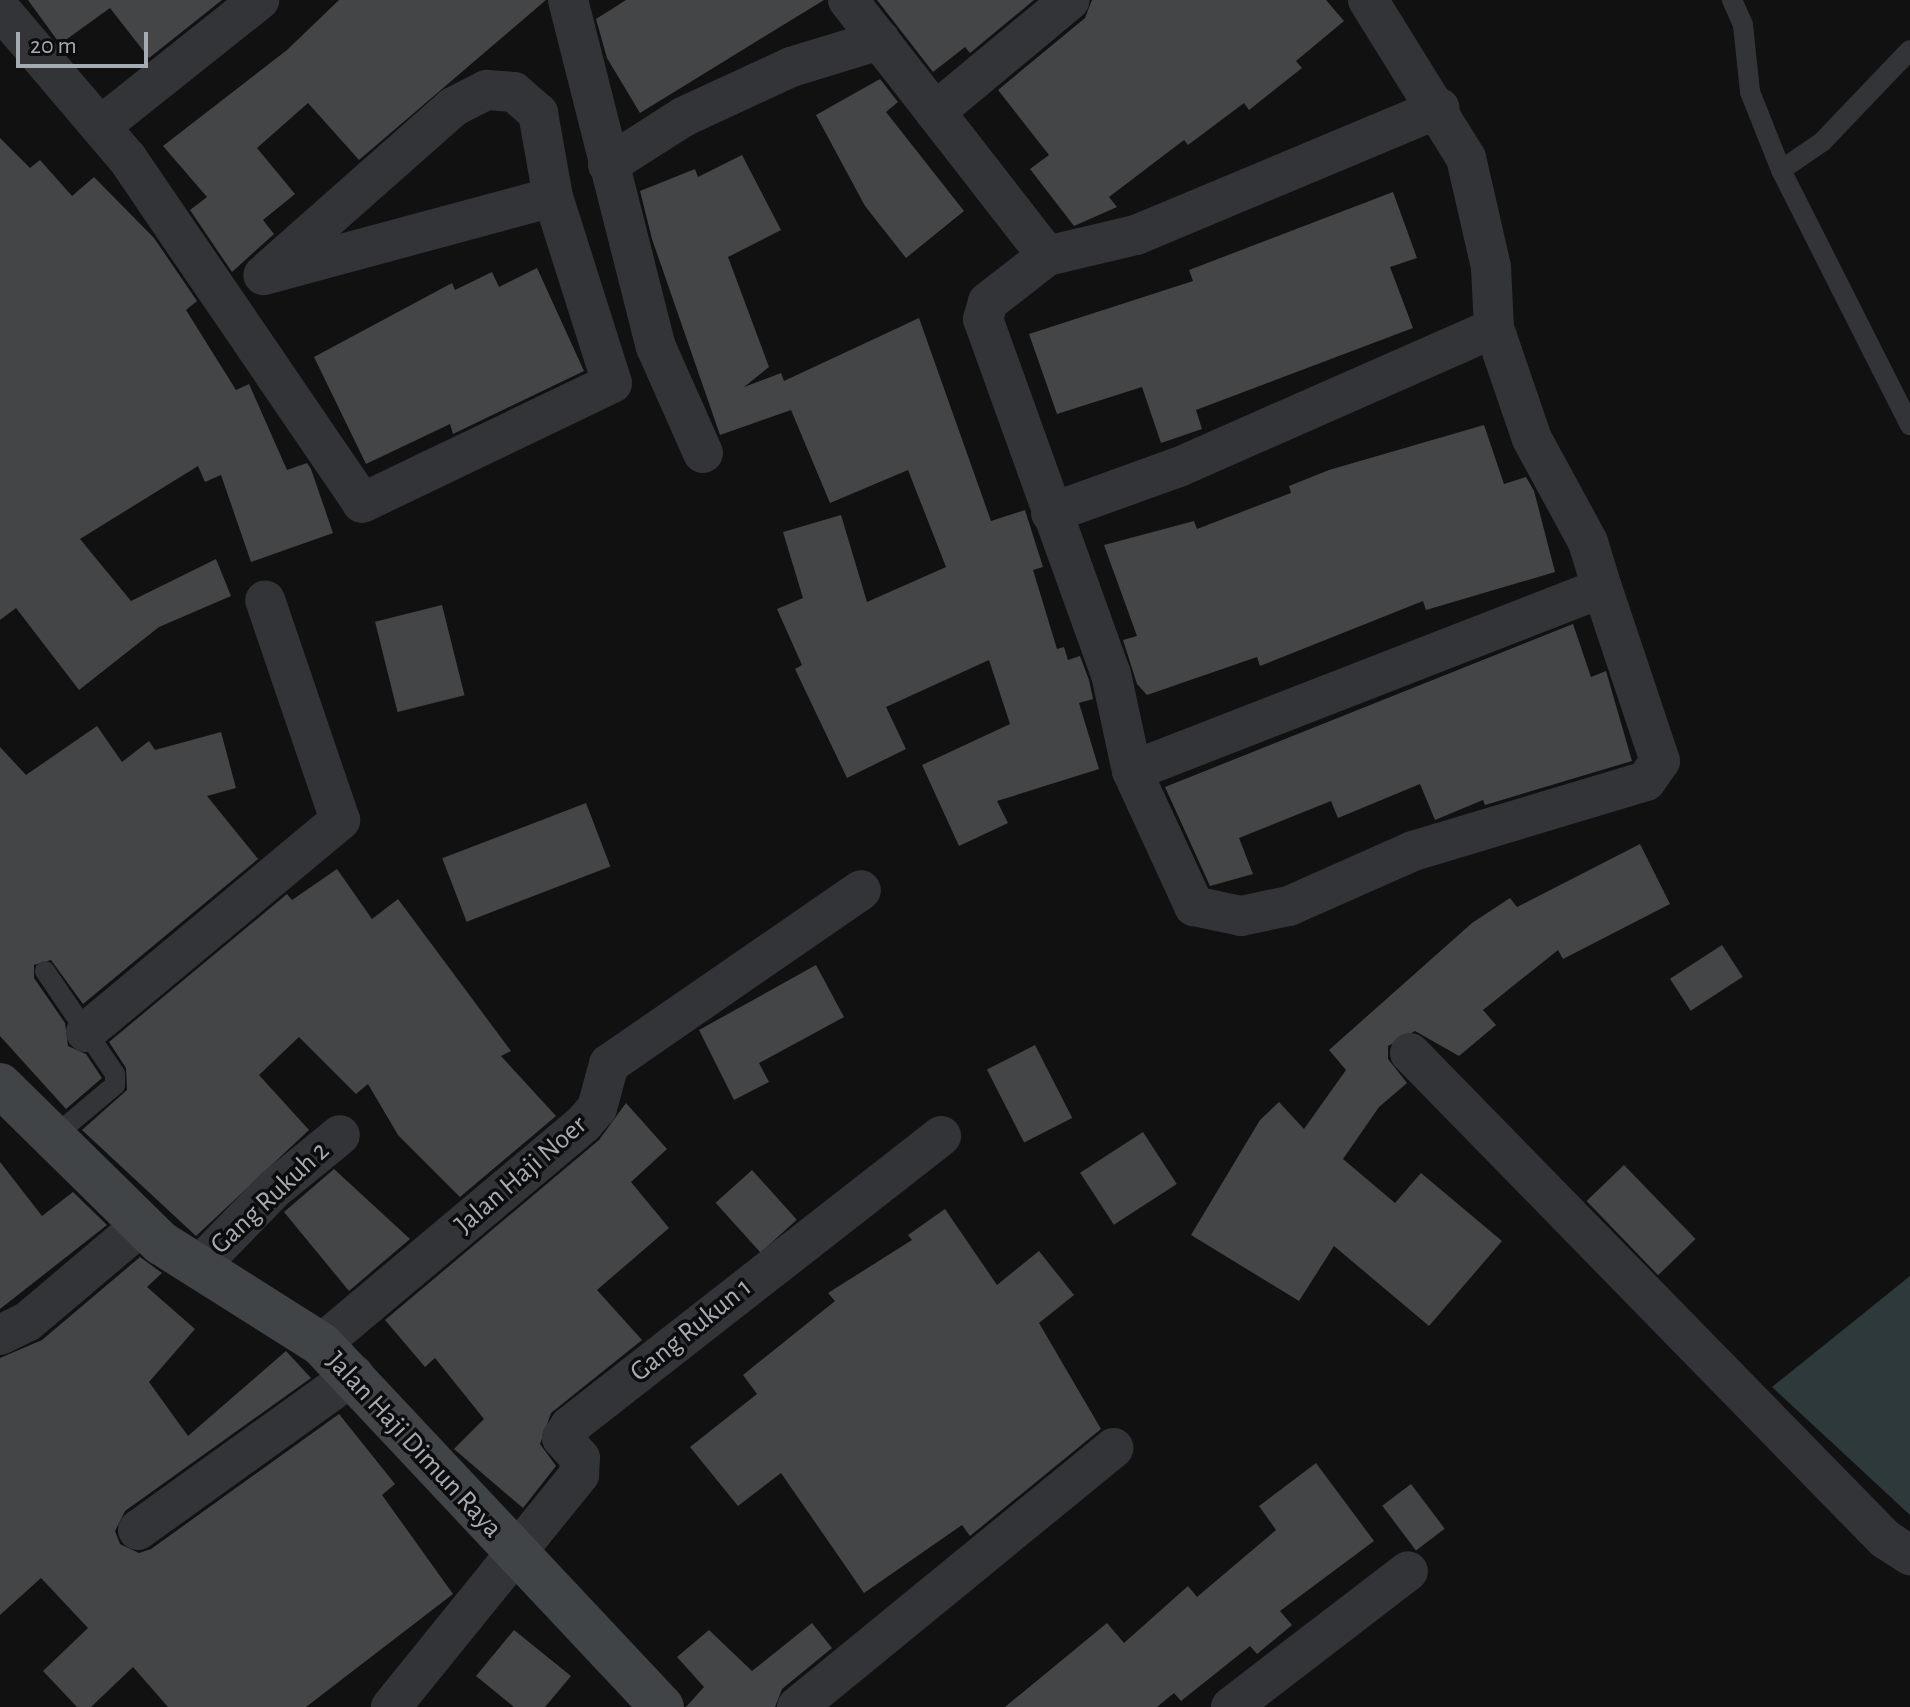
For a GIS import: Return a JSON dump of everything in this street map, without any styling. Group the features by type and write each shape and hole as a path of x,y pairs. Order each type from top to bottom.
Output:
{"street":[{"path":"102,125 259,0"},
{"path":"568,0 656,347 703,453"},
{"path":"848,0 1047,256"},
{"path":"935,112 1070,0"},
{"path":"1368,0 1439,108 1466,158 1491,267 1494,328 1532,439 1588,542 1660,761 1646,781 1413,851 1289,906 1213,916 1183,893 1132,771 1111,674 983,319 988,302 1047,256 1136,235 1439,108"},
{"path":"0,9 102,125 231,307 362,503 612,383 553,197 538,113 514,92 487,90 453,107 231,307"},
{"path":"608,165 683,117 791,67 880,40"},
{"path":"263,275 553,197"},
{"path":"1051,513 1179,467 1494,328"},
{"path":"1132,771 1602,588"},
{"path":"86,1032 340,820 265,600"},
{"name":"Jalan Haji Noer","path":"321,1344 584,1123 597,1108 609,1064 861,890"},
{"path":"1410,1053 1885,1539 1910,1555"},
{"name":"Jalan Haji Dimun Raya","path":"0,1085 182,1258 201,1264 321,1344 354,1375 518,1557 612,1647 662,1707"},
{"name":"Gang Rukuh 2","path":"201,1264 274,1189 340,1135"},
{"name":"Gang Rukun 1","path":"518,1557 579,1475 580,1458 562,1438 570,1426 941,1136"},
{"path":"0,1335 27,1322 143,1224"},
{"path":"138,1530 354,1375"},
{"path":"797,1707 1114,1448"},
{"path":"391,1707 518,1557"},
{"path":"1231,1707 1408,1571"}],"lane":[{"path":"1732,0 1743,25 1750,92 1781,170 1910,425"},
{"path":"1781,170 1822,142 1910,50"},
{"path":"45,971 86,1032 115,1085 53,1137"}],"shaded area":[{"path":"1910,1276 1910,1515 1772,1387"}],"building":[{"path":"28,0 222,0 149,58 110,8 60,44"},
{"path":"339,0 546,0 359,160 308,103 257,148 295,194 263,220 274,234 232,272 190,210 207,197 163,146 287,50"},
{"path":"626,0 824,0 640,113 607,58 596,19"},
{"path":"877,0 1034,0 970,53 965,47 933,72"},
{"path":"1092,0 1326,0 1344,21 1296,61 1302,68 1249,110 1244,103 1188,145 1184,140 1109,197 1117,207 1074,226 1030,169 1049,155 998,90 1085,18"},
{"path":"880,79 898,102 886,112 964,211 906,258 865,206 816,115"},
{"path":"0,138 30,168 40,160 72,196 94,177 154,238 197,301 186,310 236,390 249,384 287,470 307,463 311,469 333,533 251,562 221,475 205,482 198,466 80,539 131,601 216,559 231,596 159,627 79,690 16,608 0,620"},
{"path":"742,155 781,230 728,257 769,367 744,387 781,373 784,381 919,318 991,521 1025,510 1043,567 1033,570 1057,649 1064,647 1068,660 1080,656 1089,680 1093,699 1079,703 1099,769 997,801 1008,823 959,846 922,765 1010,724 989,660 886,707 906,749 847,778 795,669 802,665 777,609 803,598 783,532 841,515 867,602 946,567 908,470 830,503 791,410 720,435 652,239 640,191 695,169 698,177"},
{"path":"1393,192 1417,258 1390,267 1413,328 1196,410 1202,429 1161,443 1142,387 1057,414 1029,334 1193,281 1189,270"},
{"path":"537,268 584,371 453,434 450,424 366,464 314,357 452,283 455,290 492,272 499,287"},
{"path":"1484,425 1504,484 1526,477 1534,491 1555,572 1426,610 1423,601 1260,666 1257,657 1147,695 1137,684 1123,640 1137,636 1104,545 1194,521 1197,529 1291,493 1289,486 1329,470"},
{"path":"442,605 464,695 398,712 375,622"},
{"path":"1573,624 1591,677 1606,671 1632,761 1485,805 1483,800 1435,820 1420,784 1338,818 1331,801 1239,838 1253,874 1210,886 1165,787"},
{"path":"97,726 122,762 149,741 155,750 221,732 236,788 207,796 258,859 83,1004 51,960 34,965 34,978 65,1023 68,1046 86,1054 102,1078 66,1109 0,1036 0,747 26,775"},
{"path":"586,803 610,866 467,922 442,858"},
{"path":"1640,844 1670,904 1563,959 1558,950 1483,1010 1496,1025 1459,1056 1415,1031 1388,1046 1388,1059 1407,1083 1379,1107 1343,1159 1395,1203 1421,1173 1502,1241 1429,1326 1334,1246 1299,1301 1191,1235 1260,1120 1279,1102 1304,1129 1346,1070 1329,1050 1472,923 1510,898 1517,907"},
{"path":"337,869 372,919 398,899 511,1051 501,1056 556,1116 460,1197 398,1135 368,1084 356,1094 299,1037 259,1075 309,1130 196,1236 82,1130 127,1090 126,1068 109,1042 287,894 292,900"},
{"path":"1722,945 1743,977 1691,1011 1670,979"},
{"path":"816,965 844,1017 759,1063 769,1082 734,1100 699,1030"},
{"path":"1035,1045 1072,1118 1024,1143 987,1070"},
{"path":"626,1103 667,1149 631,1182 669,1228 597,1290 642,1340 551,1413 540,1444 556,1466 523,1508 454,1449 484,1419 435,1358 425,1367 385,1320 599,1140"},
{"path":"1143,1132 1177,1184 1114,1225 1080,1173"},
{"path":"0,1162 42,1216 73,1192 107,1225 0,1309"},
{"path":"1624,1165 1696,1239 1658,1275 1587,1201"},
{"path":"334,1169 410,1239 349,1291 284,1212"},
{"path":"752,1170 797,1220 760,1253 716,1203"},
{"path":"945,1209 997,1285 1039,1251 1074,1295 1039,1323 1101,1429 970,1536 962,1525 864,1593 781,1473 738,1506 690,1447 757,1394 743,1375 835,1301 828,1293 912,1240 908,1235"},
{"path":"140,1257 162,1273 147,1287 195,1329 149,1382 188,1436 286,1351 311,1378 125,1511 115,1531 120,1544 139,1553 151,1549 339,1414 395,1484 382,1495 453,1594 306,1707 168,1707 133,1667 91,1707 77,1707 43,1671 88,1628 41,1578 0,1615 0,1358 42,1340"},
{"path":"1316,1463 1374,1541 1280,1611 1292,1625 1257,1654 1250,1646 1181,1701 1174,1693 1157,1707 1005,1707 1107,1623 1124,1643 1188,1586 1197,1597 1276,1530 1259,1506"},
{"path":"1411,1484 1445,1529 1416,1550 1382,1506"},
{"path":"812,1623 832,1648 782,1689 775,1707 686,1707 704,1687 677,1657 709,1630 752,1671"},
{"path":"514,1630 571,1676 545,1707 514,1707 476,1676"}]}
